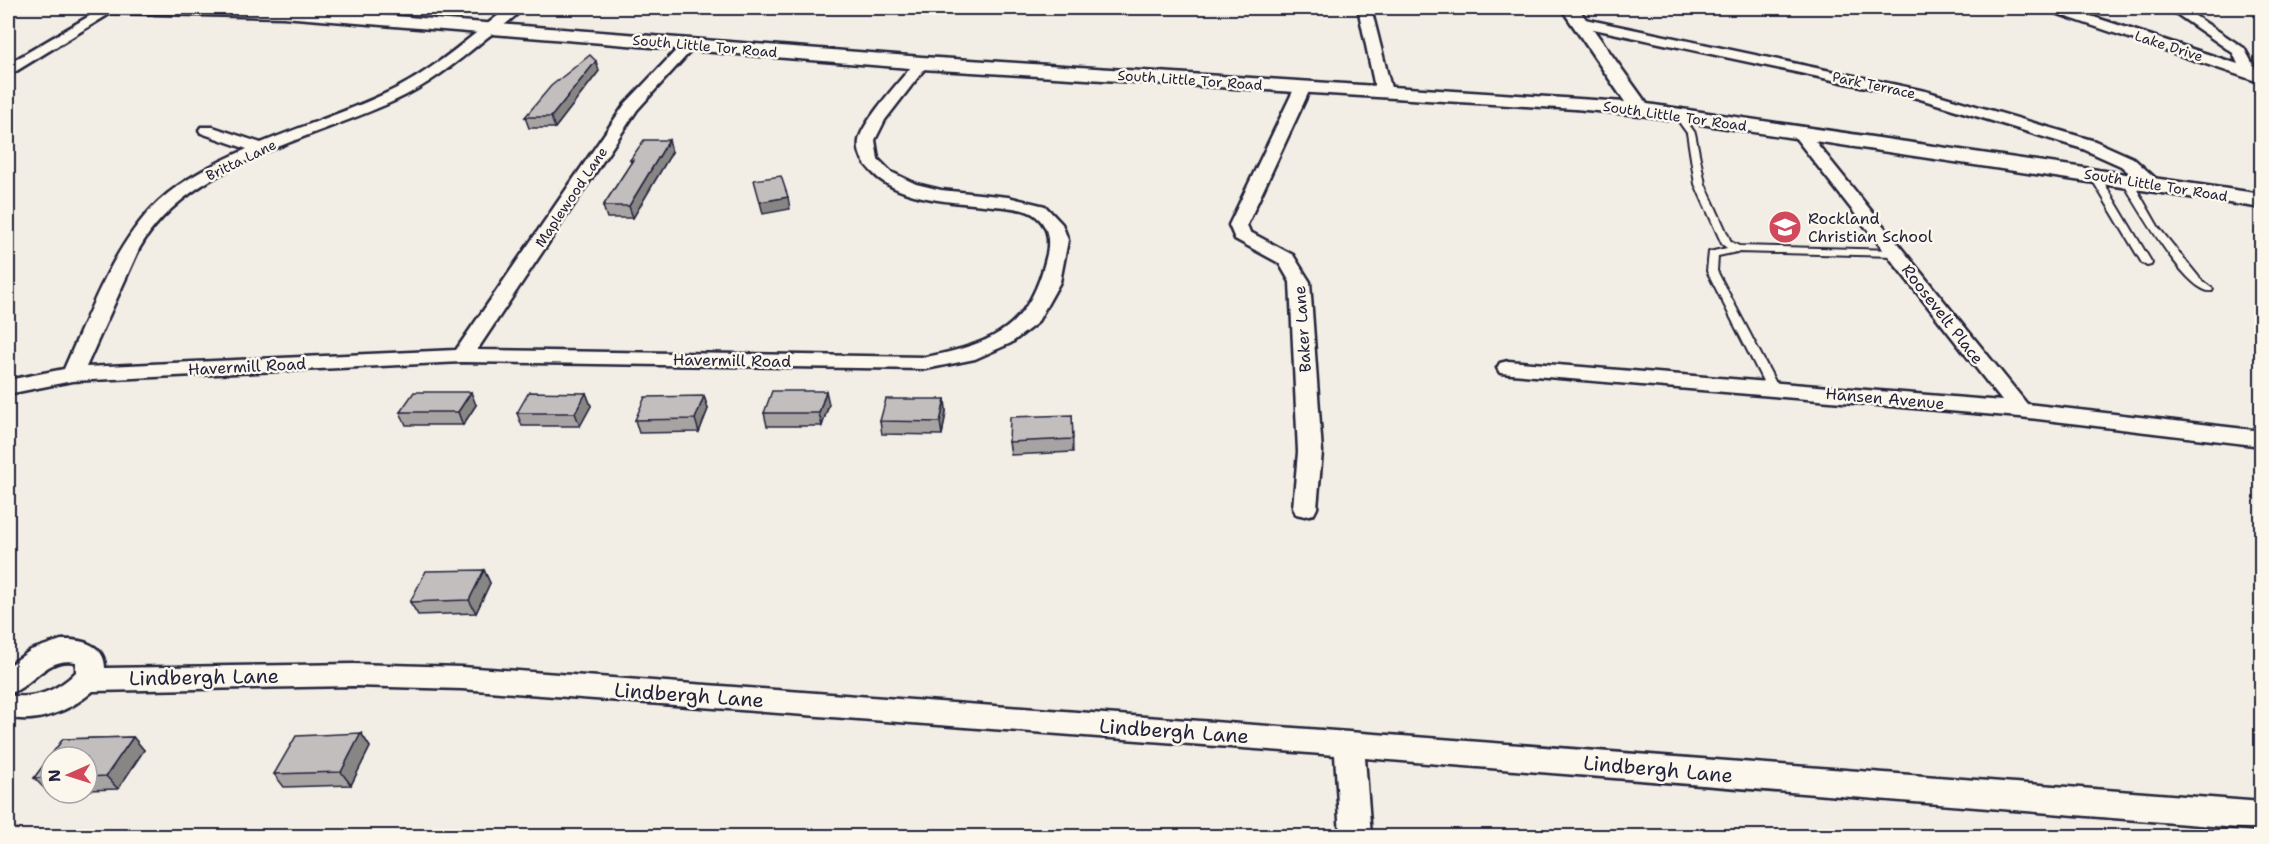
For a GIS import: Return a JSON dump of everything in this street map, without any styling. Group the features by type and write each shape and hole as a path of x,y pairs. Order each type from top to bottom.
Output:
{"street":[{"name":"South Little Tor Road","path":"113,8 283,12 922,63 1640,109 2262,201"},
{"path":"8,70 113,8"},
{"name":"Britta Lane","path":"72,374 128,252 143,228 164,205 194,183 262,149 392,97 424,78 516,8"},
{"path":"1364,8 1384,92"},
{"name":"Lake Drive","path":"2054,8 2256,76"},
{"path":"2175,8 2239,51 2256,76"},
{"path":"1575,15 1640,109"},
{"name":"Park Terrace","path":"1575,15 1920,94 2089,145 2127,162 2154,185"},
{"name":"Maplewood Lane","path":"462,356 632,107 689,45"},
{"name":"Havermill Road","path":"8,387 72,374 462,356 926,363 968,355 1004,339 1030,319 1050,282 1059,240 1053,224 1039,210 1008,202 941,195 910,188 885,176 870,160 867,140 878,119 922,63"},
{"name":"Baker Lane","path":"1303,87 1238,225 1242,235 1286,258 1300,282 1310,452 1305,508"},
{"path":"207,130 262,149"},
{"name":"Roosevelt Place","path":"1800,133 2020,410"},
{"name":"Hansen Avenue","path":"1508,368 2020,410 2262,439"},
{"path":"8,684 31,663 64,651 86,654 91,660 91,669 85,680 68,694 45,706 26,710 8,706"},
{"name":"Lindbergh Lane","path":"85,680 353,675 462,678 1349,744 2262,816"},
{"path":"1349,744 1355,837"}],"lane":[{"path":"1678,115 1691,129 1696,143 1696,166 1701,187 1727,244 1737,249"},
{"path":"2095,176 2147,263"},
{"path":"2127,181 2155,229 2198,283 2208,289"},
{"path":"1773,389 1712,271 1713,255 1737,249 1895,253"}],"building":[{"path":"590,55 596,61 551,117 525,117 551,86"},
{"path":"644,140 669,140 629,206 603,206 633,160 630,160"},
{"path":"781,176 788,197 760,202 754,180"},
{"path":"772,391 826,391 819,413 764,413"},
{"path":"414,392 471,392 458,412 400,412"},
{"path":"529,392 586,393 575,413 517,413"},
{"path":"704,396 695,419 635,420 645,397"},
{"path":"886,399 945,399 940,422 880,421"},
{"path":"1072,415 1073,439 1009,442 1010,417"},
{"path":"484,570 469,600 410,602 426,571"},
{"path":"361,733 341,772 274,774 296,736"},
{"path":"133,737 106,776 99,776 99,745 59,745 63,739"}],"place":[{"name":"Rockland Christian School","path":"1785,227"}]}
